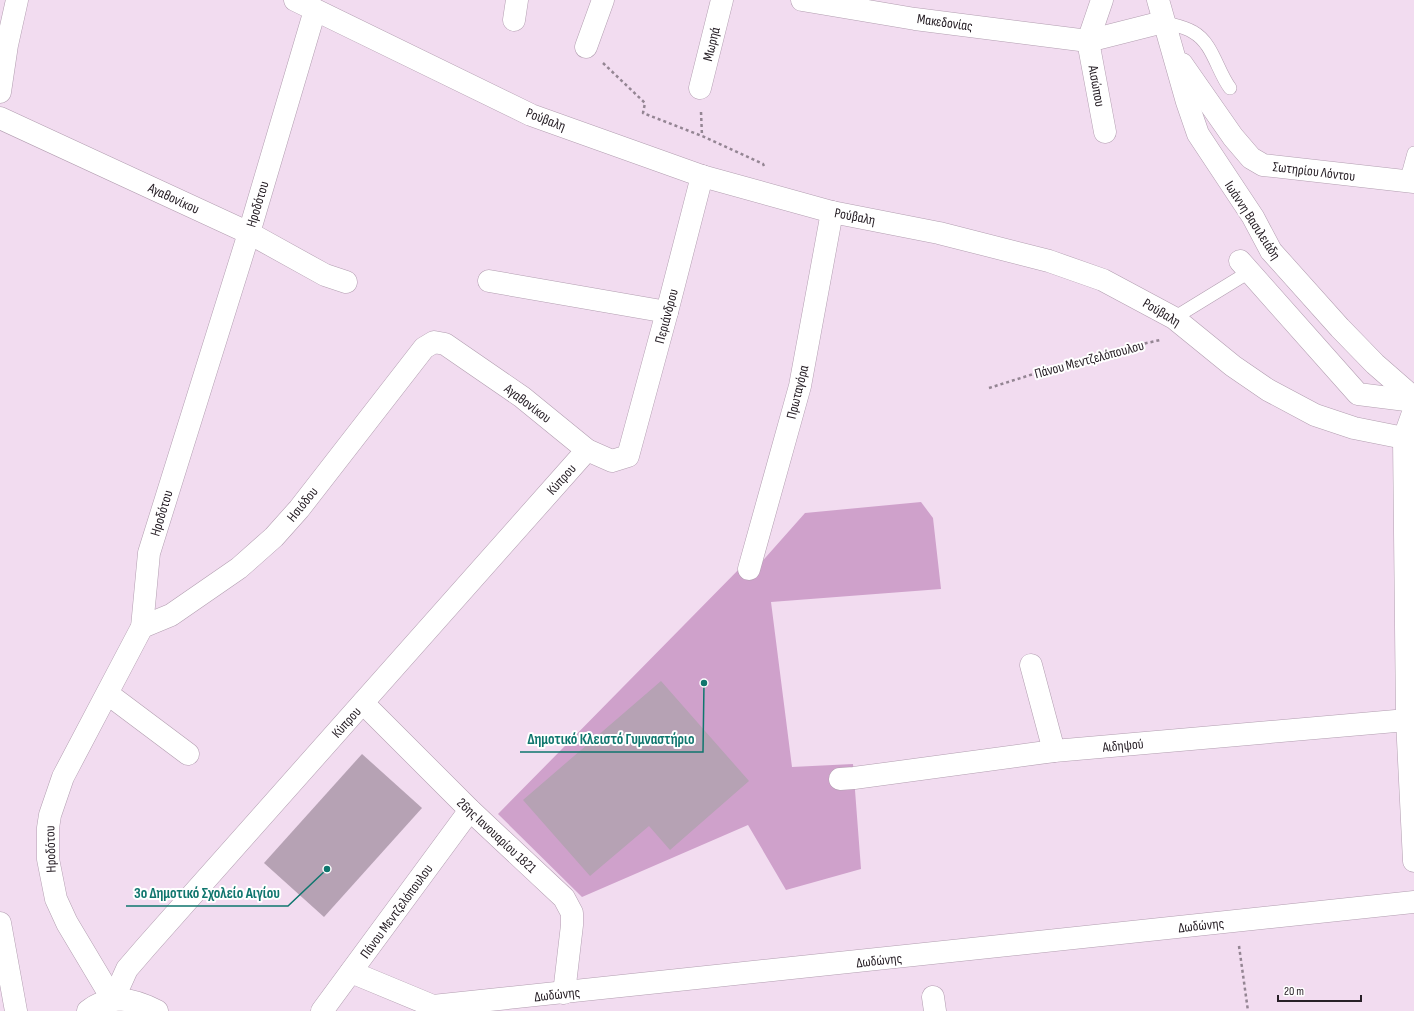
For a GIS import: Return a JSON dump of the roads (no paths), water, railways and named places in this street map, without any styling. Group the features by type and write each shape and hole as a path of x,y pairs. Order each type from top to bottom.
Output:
{"street":[{"path":"0,92 7,45 17,0"},
{"name":"Ρούβαλη","path":"295,0 531,115 702,176 832,212 939,233 1049,261 1103,280 1181,324 1233,366 1268,390 1315,415 1354,428 1404,438"},
{"path":"586,47 603,0"},
{"name":"Μωρηά","path":"700,88 722,0"},
{"name":"Μακεδονίας","path":"802,0 914,19 1088,41 1164,22"},
{"path":"1088,41 1102,0"},
{"name":"Ιωάννη Βασιλειάδη","path":"1158,0 1187,102 1198,134 1232,188 1253,217 1270,251 1340,328 1375,364 1414,400"},
{"name":"Ηροδότου","path":"113,1000 60,908 52,884 47,842 50,815 58,790 142,627 148,553 249,233 315,10"},
{"name":"Αισώπου","path":"1088,41 1105,132"},
{"name":"Σωτηρίου Λόντου","path":"1174,53 1233,137 1251,158 1263,165 1410,182"},
{"name":"Αγαθονίκου","path":"0,118 249,233 325,275 346,282"},
{"name":"Περιάνδρου","path":"628,456 702,176"},
{"name":"Πρωταγόρα","path":"749,569 800,386 832,212"},
{"path":"1245,266 1358,394 1414,400"},
{"path":"488,281 667,312"},
{"name":"Αγαθονίκου","path":"428,344 434,342 445,344 522,397 587,450 612,461 628,456"},
{"name":"Ησιόδου","path":"142,627 172,615 234,572 274,538 299,509 428,344"},
{"path":"1414,410 1404,438 1407,720 1414,861"},
{"name":"Κύπρου","path":"113,1000 127,969 587,450"},
{"path":"1031,665 1054,751"},
{"path":"108,694 188,754"},
{"name":"26ης Ιανουαρίου 1821","path":"363,703 470,810 564,898 572,913 564,993"},
{"name":"Αιδηψού","path":"840,778 854,778 1054,751 1407,720"},
{"name":"Πάνου Μεντζελόπουλου","path":"322,1011 470,810"},
{"name":"Δωδώνης","path":"350,972 433,1006 1414,902"},
{"path":"0,923 16,1011"},
{"path":"88,1011 98,1005 113,1000 134,1001 157,1011"}],"lane":[{"path":"1164,22 1193,32 1208,45 1222,77 1230,88"},
{"path":"1410,182 1414,153"},
{"path":"1181,324 1245,266"}],"place":[{"name":"Δημοτικό Κλειστό Γυμναστήριο","path":"704,683"},
{"name":"3ο Δημοτικό Σχολείο Αιγίου","path":"327,869"}]}
